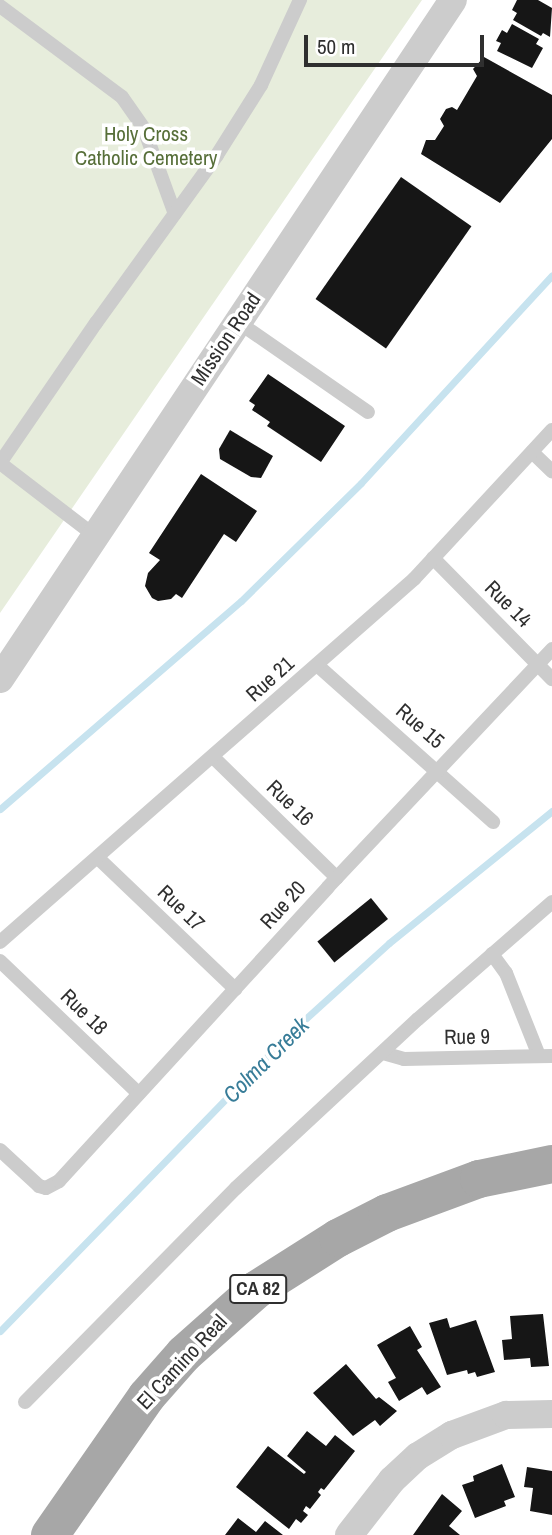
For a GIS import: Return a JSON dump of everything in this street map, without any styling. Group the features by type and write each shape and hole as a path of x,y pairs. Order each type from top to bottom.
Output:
{"main road":[{"name":"El Camino Real","path":"50,1535 147,1396 184,1354 256,1290 317,1250 387,1213 479,1179 552,1164"},
{"name":"El Camino Real","path":"81,1535 166,1415 201,1374 271,1312 331,1273 400,1237 489,1203 552,1190"}],"street":[{"name":"Mission Road","path":"0,679 453,0"},
{"path":"351,1535 392,1480 418,1455 452,1434 506,1415 552,1414"}],"lane":[{"path":"95,536 0,463 74,354 175,214 261,85 300,0"},
{"path":"0,6 122,97 144,129 175,214"},
{"path":"238,322 368,412"},
{"name":"Rue 21","path":"0,942 317,665 433,558 552,430"},
{"path":"532,452 552,471"},
{"name":"Rue 14","path":"433,558 552,680"},
{"name":"Rue 20","path":"0,1150 39,1186 46,1188 59,1181 552,649"},
{"name":"Rue 15","path":"317,665 438,770 493,822"},
{"name":"Rue 16","path":"213,757 337,878"},
{"name":"Rue 17","path":"98,858 235,989"},
{"path":"25,1402 236,1188 552,902"},
{"path":"492,954 506,974 545,1056"},
{"name":"Rue 18","path":"0,961 139,1094"},
{"name":"Rue 9","path":"383,1053 404,1059 545,1056"}],"green space":[{"name":"Holy Cross Catholic Cemetery","path":"0,0 422,0 0,613"}],"building":[{"path":"517,0 538,0 552,8 550,37 543,33 541,36 513,20 517,13 512,10"},
{"path":"512,24 539,39 536,44 543,48 532,68 497,51 501,43 496,41 502,30 507,33"},
{"path":"484,57 552,95 552,139 500,203 421,154 426,140 435,140 444,126 440,119 446,109 452,107 457,110 477,76 473,69"},
{"path":"401,177 471,226 386,348 316,299"},
{"path":"268,374 345,426 321,462 267,426 270,422 252,410 255,405 249,401"},
{"path":"230,430 273,456 261,478 251,477 220,459 219,449"},
{"path":"201,474 257,511 236,542 224,534 182,598 176,594 171,599 158,601 152,598 145,586 148,573 160,560 149,553"},
{"path":"371,898 388,919 334,962 317,941"},
{"path":"543,1314 549,1366 531,1367 530,1358 504,1360 502,1340 512,1339 510,1316"},
{"path":"447,1318 450,1328 476,1320 495,1372 477,1377 475,1372 468,1374 467,1370 447,1375 429,1323"},
{"path":"410,1326 422,1347 417,1350 441,1387 427,1395 422,1387 399,1401 388,1382 396,1378 377,1345"},
{"path":"346,1364 376,1399 379,1397 397,1411 380,1426 375,1420 353,1436 313,1393"},
{"path":"307,1431 326,1446 335,1435 355,1451 324,1490 321,1488 318,1492 321,1495 310,1509 306,1506 303,1511 308,1515 301,1523 296,1519 289,1529 236,1487 268,1446 304,1474 306,1472 287,1456"},
{"path":"502,1464 515,1497 504,1501 506,1506 475,1518 462,1485 474,1481 473,1476"},
{"path":"527,1467 552,1471 552,1515 530,1511 533,1488 524,1487"},
{"path":"442,1494 462,1511 449,1526 460,1535 413,1535"},
{"path":"238,1518 256,1532 265,1521 283,1535 225,1535"}],"waterway":[{"path":"0,809 241,601 361,483 552,275"},
{"name":"Colma Creek","path":"0,1331 292,1031 389,943 552,811"}]}
